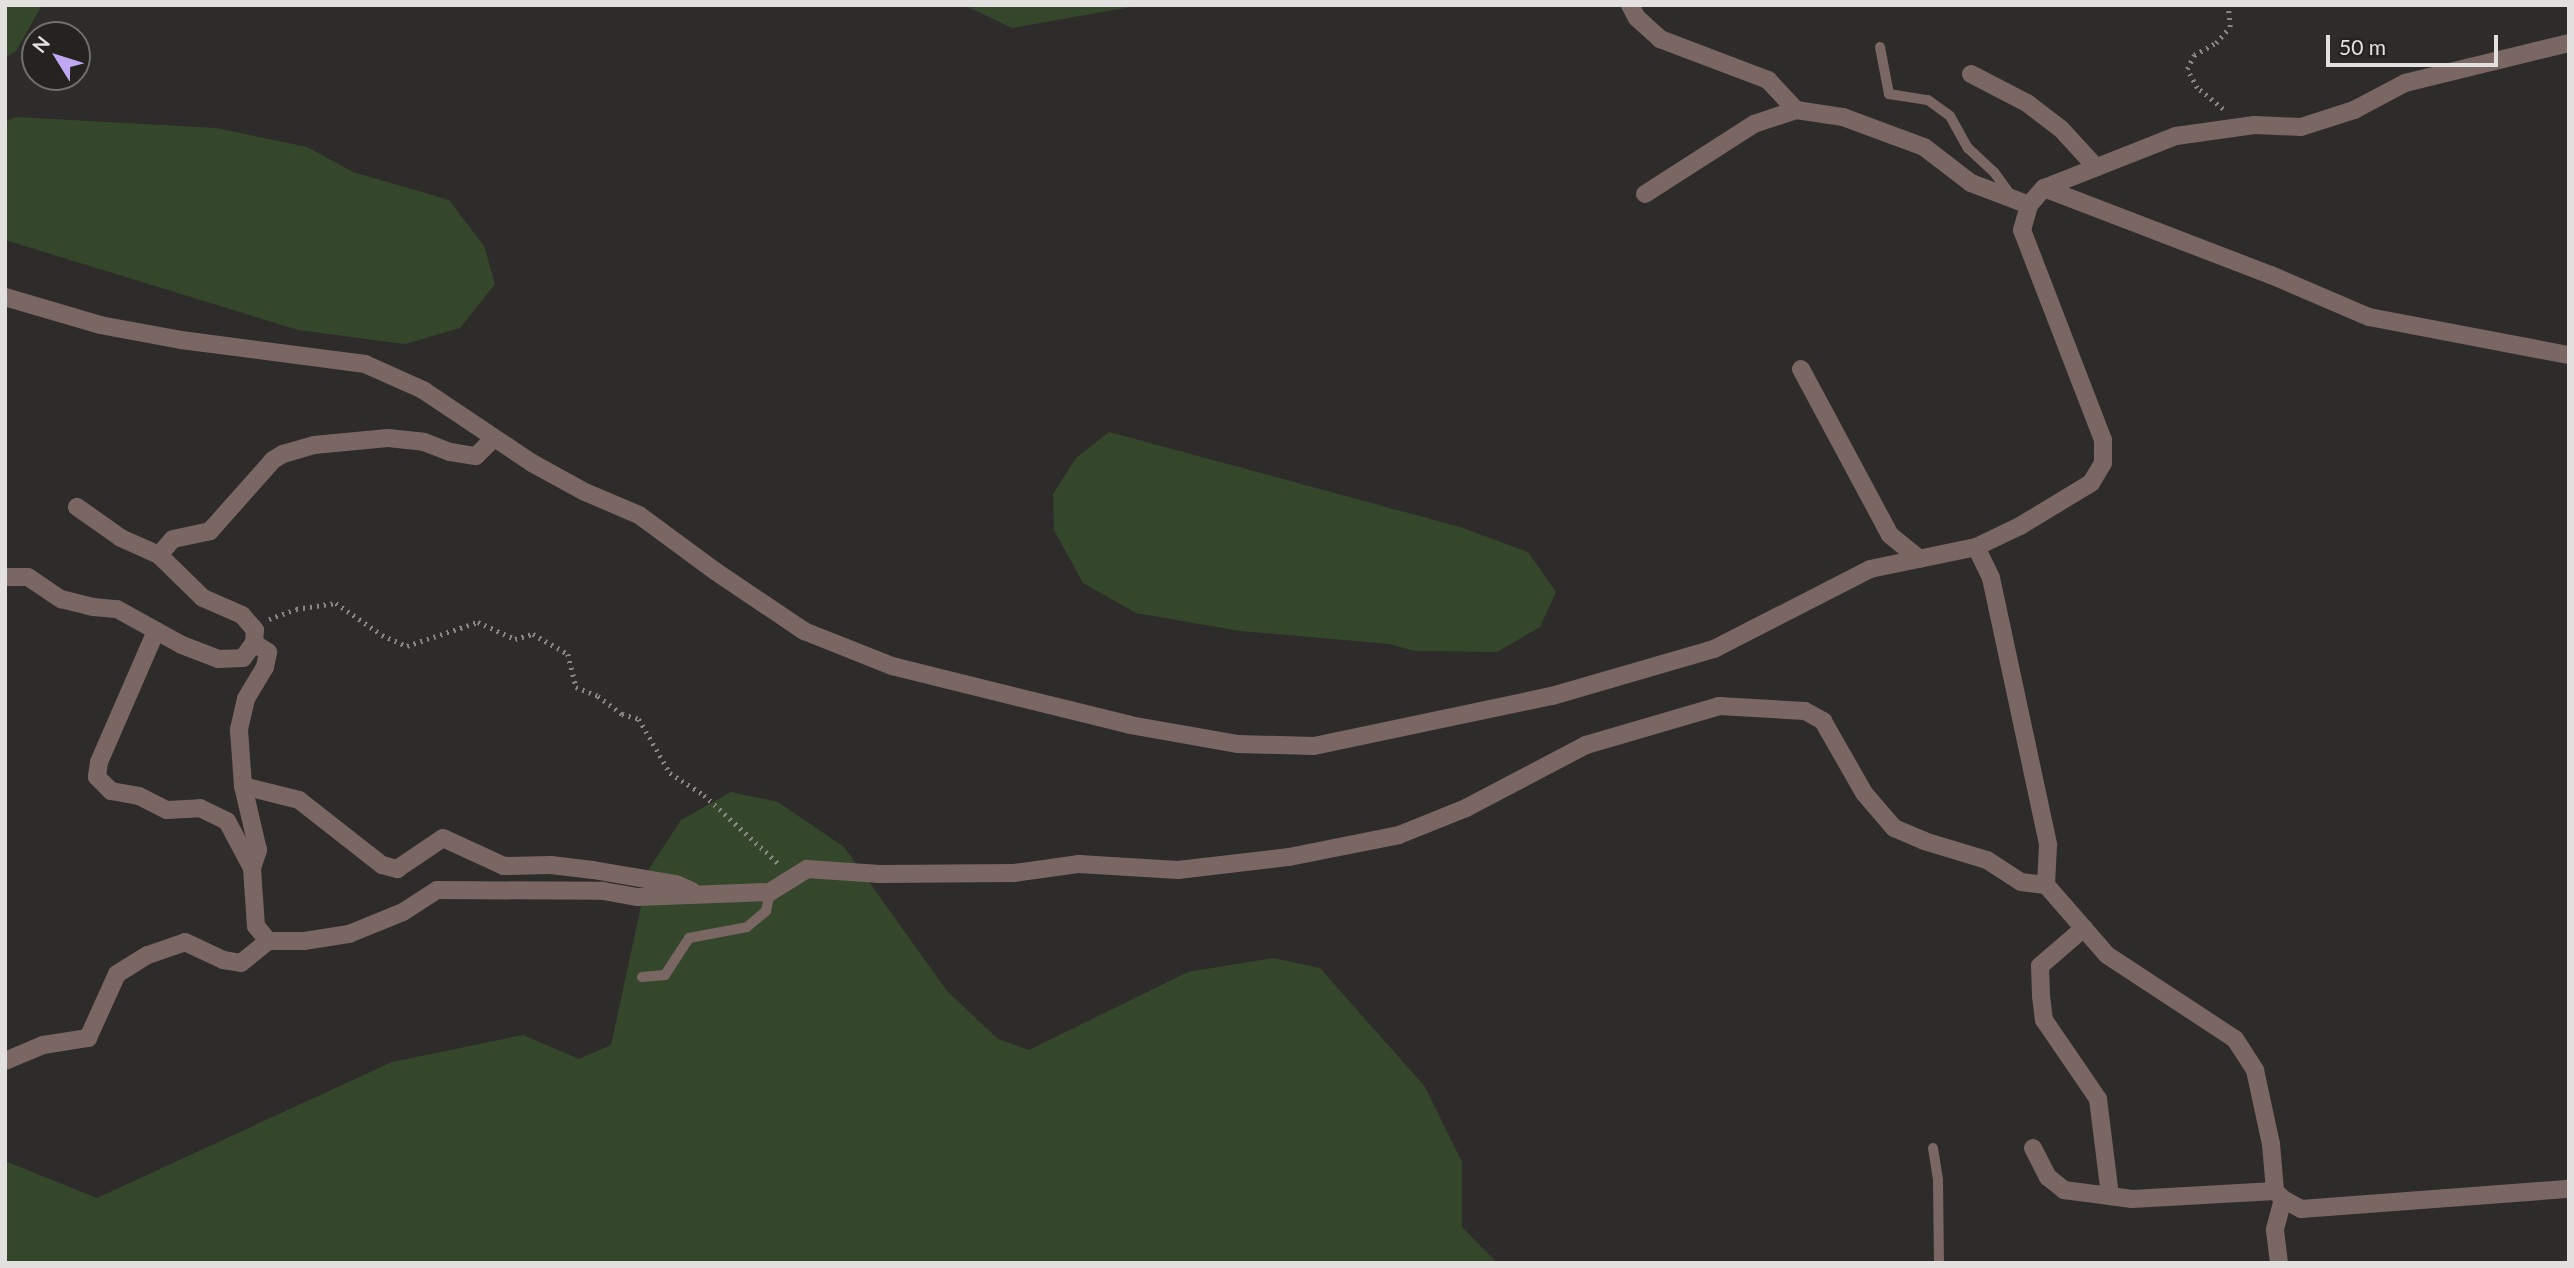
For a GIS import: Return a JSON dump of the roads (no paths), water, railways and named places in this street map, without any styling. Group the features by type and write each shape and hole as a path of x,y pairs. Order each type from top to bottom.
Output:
{"street":[{"path":"1630,5 1637,18 1660,38 1769,80 1796,110"},
{"path":"2022,202 2044,188 2176,136 2245,126 2301,127 2354,110 2405,83 2569,43"},
{"path":"1971,75 2027,103 2061,129 2096,167"},
{"path":"1645,194 1754,124 1796,110 1843,117 1924,147 1971,183 2022,202"},
{"path":"2044,188 2271,275 2369,317 2569,355"},
{"path":"5,297 127,330 365,364 423,390 532,463 585,492 639,515 715,571 804,631 892,666 1130,725 1238,744 1314,746 1552,696 1714,649 1870,569 1976,547 2020,526 2091,483 2104,463 2103,440 2022,230 2022,202"},
{"path":"1801,369 1890,535 1920,559"},
{"path":"159,555 173,538 210,531 273,460 283,454 314,445 388,438 424,442 450,452 476,456 494,438"},
{"path":"78,507 121,538 159,555 203,598 242,615 252,634 268,652 265,667 246,699 239,730 243,786 258,850 251,868"},
{"path":"1976,547 1991,578 2048,845 2046,885"},
{"path":"5,577 28,577 61,599 93,607 117,609 182,645 218,659 243,658 252,634"},
{"path":"156,631 99,762 97,777 111,791 138,796 167,810 200,808 227,821 251,868 256,926 268,941"},
{"path":"5,1061 43,1045 88,1038 117,974 148,956 185,942 223,960 242,962 268,941 304,941 349,934 403,912 437,890 603,891 637,897 701,895 770,892 807,869 880,874 1014,873 1079,864 1178,870 1289,857 1399,835 1466,808 1586,745 1718,706 1805,711 1823,721 1864,793 1894,828 1924,841 1987,860 2021,882 2046,885 2107,955 2235,1040 2255,1070 2271,1144 2279,1195 2275,1229 2279,1263"},
{"path":"243,786 299,800 382,865 397,869 443,838 504,866 551,865 593,870 676,884 701,895"},
{"path":"2084,929 2040,966 2041,996 2044,1020 2098,1099 2110,1196"},
{"path":"2033,1148 2048,1177 2064,1190 2132,1199 2279,1195 2301,1209 2569,1189"}],"lane":[{"path":"1880,47 1889,94 1928,100 1950,116 1968,148 2022,202"},
{"path":"642,977 665,975 689,938 747,927 766,911 770,892"},
{"path":"1933,1148 1938,1181 1939,1263"}]}
